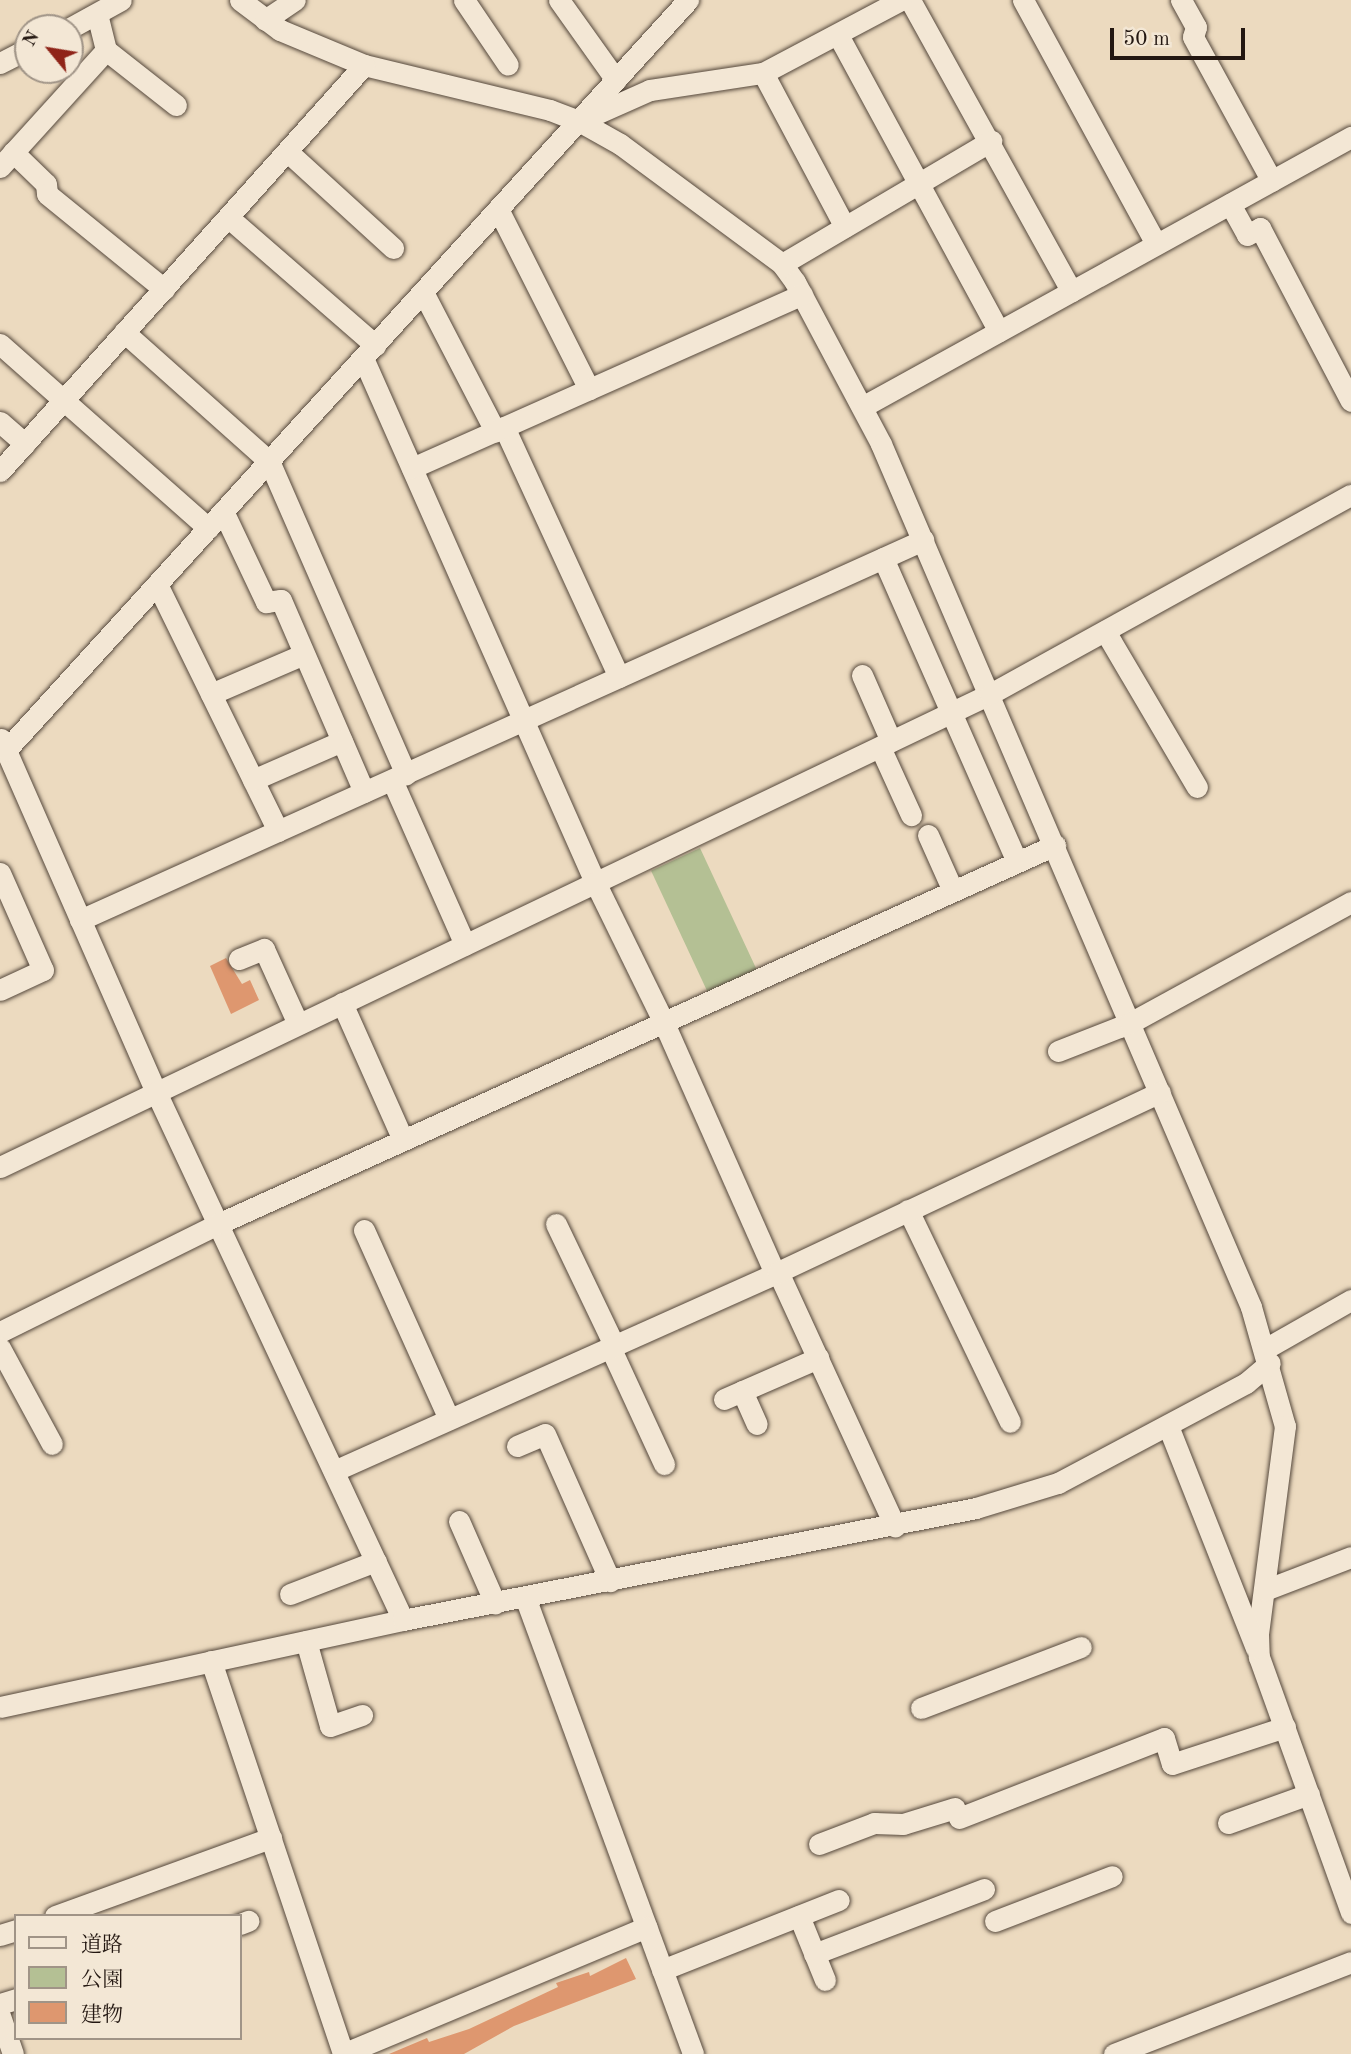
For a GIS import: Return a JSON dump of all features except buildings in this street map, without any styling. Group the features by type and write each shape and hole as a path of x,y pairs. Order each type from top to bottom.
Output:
{"street":[{"path":"84,21 121,0"},
{"path":"240,0 265,20 306,43 364,65 579,121 620,144 782,264 802,294 862,407 923,540 1160,1092 1268,1356 1285,1426 1259,1657"},
{"path":"265,20 295,0"},
{"path":"464,0 508,65"},
{"path":"559,0 616,80"},
{"path":"403,1620 156,1092 3,744 157,584 688,0"},
{"path":"579,121 650,90 763,73 901,0"},
{"path":"910,0 991,141 1071,291"},
{"path":"1023,0 1157,244"},
{"path":"1181,0 1196,27 1193,37 1272,181"},
{"path":"97,14 106,50 176,105"},
{"path":"838,35 999,331"},
{"path":"106,50 6,160 46,184 47,194 164,289"},
{"path":"0,471 289,153 364,65"},
{"path":"763,73 845,228"},
{"path":"862,407 1351,137"},
{"path":"782,264 991,141"},
{"path":"289,153 393,248"},
{"path":"1230,204 1247,235 1260,228 1351,401"},
{"path":"498,209 589,389"},
{"path":"229,218 369,352 412,468 595,882 664,1023 895,1526"},
{"path":"423,292 499,429 619,677"},
{"path":"412,468 802,294"},
{"path":"124,332 269,461 399,777 464,945"},
{"path":"0,344 208,528"},
{"path":"0,422 24,444"},
{"path":"0,1167 990,694 1351,495"},
{"path":"223,512 265,602 281,600 364,792"},
{"path":"80,920 923,540"},
{"path":"883,558 1017,862"},
{"path":"157,584 278,831"},
{"path":"1105,631 1197,787"},
{"path":"211,694 304,654"},
{"path":"862,675 911,815"},
{"path":"253,780 342,741"},
{"path":"928,835 953,891"},
{"path":"0,1332 218,1224 1055,845"},
{"path":"0,990 43,970 1,878"},
{"path":"1058,1051 1130,1023 1351,902"},
{"path":"239,959 264,949 298,1024"},
{"path":"342,1003 403,1140"},
{"path":"334,1471 777,1272 1160,1092"},
{"path":"908,1210 1010,1422"},
{"path":"556,1224 664,1464"},
{"path":"364,1230 449,1419"},
{"path":"0,1707 403,1620 895,1526 1058,1483 1246,1383 1268,1356 1351,1300"},
{"path":"0,1348 52,1444"},
{"path":"757,1424 733,1395 818,1358"},
{"path":"1168,1426 1259,1657 1351,1913"},
{"path":"517,1446 544,1434 610,1581"},
{"path":"459,1521 495,1603"},
{"path":"1265,1590 1351,1557"},
{"path":"290,1594 376,1561"},
{"path":"525,1597 693,2054"},
{"path":"306,1641 330,1726 362,1715"},
{"path":"921,1707 1080,1647"},
{"path":"211,1661 343,2054 646,1927"},
{"path":"819,1844 874,1823 903,1824 957,1813 1164,1738 1172,1764 1285,1727"},
{"path":"1228,1823 1309,1794"},
{"path":"60,1914 271,1838"},
{"path":"995,1921 1112,1876"},
{"path":"814,1954 984,1889"},
{"path":"662,1970 839,1900"},
{"path":"799,1916 825,1980"},
{"path":"1114,2054 1351,1962"},
{"path":"0,2017 13,2054"}],"green space":[{"path":"700,848 757,969 708,992 651,871"}]}
